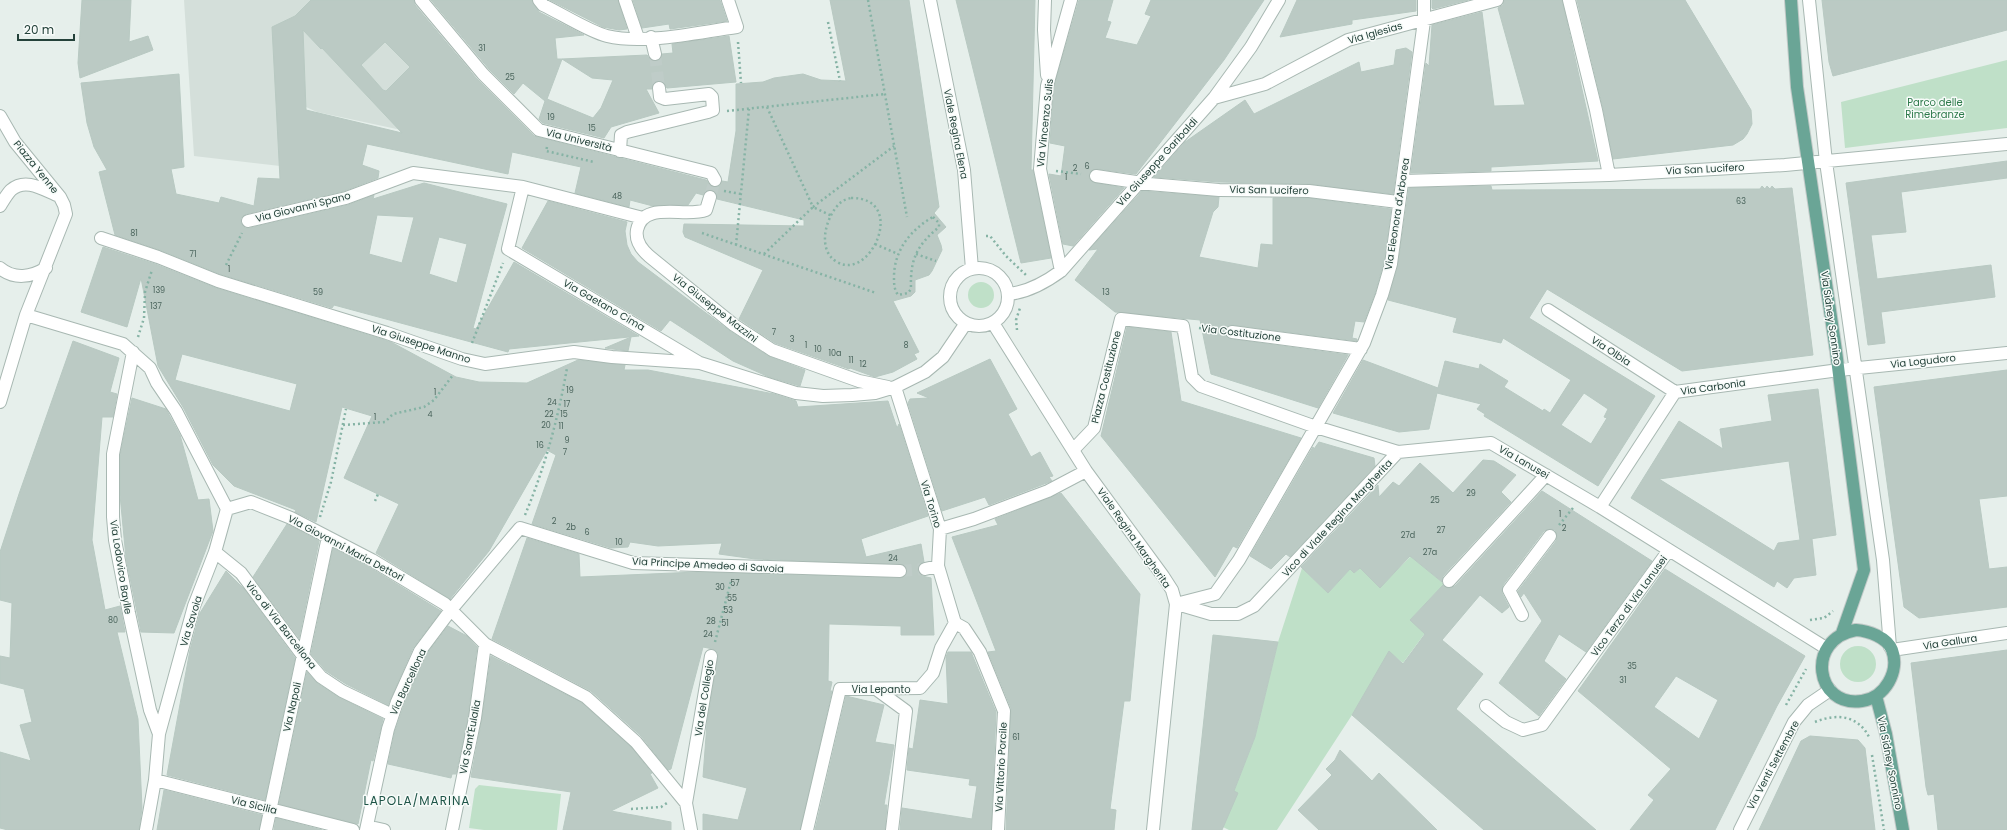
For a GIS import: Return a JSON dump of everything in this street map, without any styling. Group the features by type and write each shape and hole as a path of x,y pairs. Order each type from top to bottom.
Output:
{"main road":[{"name":"Via Sidney Sonnino","path":"1791,0 1796,88 1809,163 1864,570 1842,633"},
{"path":"1856,630 1869,632 1891,648 1892,676 1886,688 1876,696 1862,701 1848,701 1830,690 1826,684 1822,669 1823,655 1826,648 1842,633 1856,630"},
{"name":"Via Sidney Sonnino","path":"1876,696 1886,734 1903,830"}],"street":[{"name":"Via Università","path":"421,0 483,74 539,130 712,173 715,180"},
{"path":"539,0 544,5 605,35 638,38 666,37 737,27 728,0"},
{"path":"625,0 638,38"},
{"name":"Viale Regina Elena","path":"930,0 964,170 972,269"},
{"path":"1045,0 1044,30 1047,86"},
{"name":"Via Vincenzo Sulis","path":"1061,271 1040,169 1047,86 1071,0"},
{"name":"Via Giuseppe Garibaldi","path":"1009,294 1019,293 1033,287 1061,271 1214,98 1251,47 1279,0"},
{"name":"Via Eleonora d'Arborea","path":"1176,604 1215,594 1239,560 1361,349 1382,295 1391,264 1398,202 1403,181 1424,21 1424,0"},
{"name":"Via Iglesias","path":"1214,98 1265,84 1348,40 1424,21 1497,0"},
{"path":"1569,0 1596,110 1609,175"},
{"path":"1809,0 1826,162 1883,560 1891,648"},
{"path":"651,37 655,54"},
{"path":"620,151 621,135 627,132 713,110 712,97 709,94 664,100 660,97 659,88"},
{"name":"Piazza Yenne","path":"0,116 15,142 60,197"},
{"name":"Via San Lucifero","path":"1403,181 1609,175 1826,162 2007,144"},
{"name":"Via Giovanni Spano","path":"248,221 346,198 413,173 523,187 643,218"},
{"name":"Via San Lucifero","path":"1096,176 1219,190 1309,190 1398,202"},
{"path":"0,206 11,190 27,185 41,188 60,197 66,214 46,268 26,315 0,402"},
{"path":"508,249 523,187"},
{"path":"643,218 654,212 698,214 706,210 710,197"},
{"name":"Via Giuseppe Mazzini","path":"643,218 639,223 636,236 638,244 643,251 734,325 772,350 875,386 895,387"},
{"name":"Via Giuseppe Manno","path":"101,238 157,257 217,281 387,333 462,359 485,364 574,352 612,357 700,363 796,393 823,396 875,393 895,387"},
{"name":"Via Gaetano Cima","path":"508,249 646,329 700,363"},
{"path":"0,268 15,275 23,276 31,275 46,268"},
{"path":"984,268 996,273 1006,285 1009,294 1007,308 1004,314 993,323 978,326 966,324 956,315 950,296 957,279 966,271 984,268"},
{"name":"Via Olbia","path":"1548,310 1675,392"},
{"path":"26,315 123,344 150,368 157,383 176,410 227,509"},
{"name":"Piazza Costituzione","path":"1073,450 1094,428 1121,320 1183,326"},
{"name":"Viale Regina Margherita","path":"993,323 1086,471 1172,590 1176,604 1153,830"},
{"path":"895,387 925,372 942,357 966,324"},
{"name":"Via Lanusei","path":"1183,326 1192,377 1201,386 1316,427 1398,452 1491,443 1600,507 1826,648"},
{"name":"Via Costituzione","path":"1232,332 1361,349"},
{"name":"Via Lodovico Baylle","path":"133,352 113,454 113,516 129,613 150,710 159,734 154,780 146,830"},
{"name":"Via Logudoro","path":"1838,370 2007,353"},
{"name":"Via Carbonia","path":"1600,507 1675,392 1838,370"},
{"name":"Via Torino","path":"895,387 940,529 938,566 955,623"},
{"name":"Vico di Viale Regina Margherita","path":"1176,604 1212,614 1238,614 1254,606 1398,452"},
{"path":"940,529 974,519 1048,491 1086,471"},
{"path":"1449,581 1546,475"},
{"name":"Via Giovanni Maria Dettori","path":"227,509 250,502 291,518 372,560 439,600 445,604 450,611 485,644 586,697 636,742 683,800"},
{"name":"Via Savoia","path":"159,734 194,606 215,552 227,509"},
{"name":"Via Principe Amedeo di Savoia","path":"520,528 633,563 900,571"},
{"name":"Via Barcellona","path":"366,830 388,728 392,715 420,651 450,611 520,528"},
{"path":"1522,615 1509,590 1550,536"},
{"name":"Via Napoli","path":"266,830 269,808 328,537"},
{"name":"Vico Terzo di Via Lanusei","path":"1486,706 1506,722 1523,730 1542,725 1670,550"},
{"name":"Vico di Via Barcellona","path":"215,552 241,573 303,656 321,677 342,691 392,715"},
{"path":"925,569 938,566"},
{"name":"Via Lepanto","path":"807,830 840,689 920,688 933,673 941,648 955,623"},
{"name":"Via Vittorio Porcile","path":"955,623 964,628 980,652 1004,711 998,830"},
{"name":"Via Gallura","path":"1891,648 2007,633"},
{"name":"Via Sant'Eulalia","path":"452,830 475,718 485,644"},
{"name":"Via del Collegio","path":"691,830 683,800 711,656"},
{"path":"876,689 906,711 892,830"},
{"name":"Via Venti Settembre","path":"1740,830 1794,722 1808,705 1830,690"},
{"name":"Via Sicilia","path":"154,780 353,830"},
{"path":"372,830 376,828 384,830"}],"path":[{"path":"868,0 907,217"},
{"path":"828,22 840,81"},
{"path":"737,27 741,83"},
{"path":"736,110 885,94"},
{"path":"767,107 812,207 832,216"},
{"path":"736,245 749,109"},
{"path":"764,254 812,207 894,146"},
{"path":"1040,169 1096,176"},
{"path":"726,191 741,194"},
{"path":"861,198 876,206 880,215 879,231 875,244 869,253 857,264 845,266 833,260 829,255 825,241 832,216 841,201 861,198"},
{"path":"933,217 939,223 939,227 926,238 916,254 912,262 911,290 908,293 898,295 894,290 894,263 898,254 903,243 918,227 933,217"},
{"name":"Via Giovanni Spano","path":"226,265 248,221"},
{"path":"702,233 876,293"},
{"path":"875,244 898,254"},
{"path":"472,343 508,249"},
{"path":"916,254 936,261"},
{"path":"133,352 144,318 145,292 157,257"},
{"name":"Via Costituzione","path":"1183,326 1232,332"},
{"path":"520,528 538,483 552,441 568,364"},
{"path":"343,425 385,422 393,414 424,407 434,400 453,375"},
{"path":"316,531 331,482 346,409"},
{"path":"375,501 378,494"},
{"path":"1550,536 1582,497"},
{"name":"Via del Collegio","path":"711,656 735,567"},
{"path":"1790,626 1795,617 1804,621 1824,618 1835,609"},
{"path":"1784,710 1808,666"},
{"path":"1809,724 1833,717 1847,717 1860,726 1869,737 1870,744"},
{"path":"1872,750 1884,830"},
{"path":"631,809 661,807 683,800"}],"shaded area":[{"path":"184,0 405,0 472,70 406,131 317,112 306,107 308,135 280,166 194,156"}],"green space":[{"name":"Parco delle Rimebranze","path":"2007,60 2007,128 1845,148 1841,102"},
{"path":"981,282 990,286 994,295 990,304 981,308 972,304 968,295 972,286"},
{"path":"1411,556 1444,584 1410,620 1414,623 1416,621 1431,625 1403,663 1389,652 1352,715 1277,830 1229,830 1223,827 1234,791 1255,737 1278,642 1302,568 1328,593 1350,569 1354,573 1360,568 1380,587"},
{"path":"1858,646 1868,649 1873,654 1876,664 1873,674 1868,679 1858,682 1848,679 1843,674 1840,664 1843,654 1848,649"},
{"path":"479,785 561,794 557,830 484,830 469,828 475,789"}],"building":[{"path":"82,0 131,0 129,42 148,36 153,50 80,78 78,63"},
{"path":"311,0 414,0 415,5 477,79 534,136 706,180 711,186 715,187 719,186 722,181 728,182 736,131 736,84 763,82 774,78 803,74 821,80 846,81 830,0 909,0 939,207 934,213 946,227 937,235 942,250 932,271 929,275 915,280 915,292 911,296 893,301 919,352 914,354 917,359 893,372 875,377 775,343 739,319 763,270 685,237 683,232 684,224 804,226 804,220 717,199 716,192 712,190 705,191 703,195 696,193 688,205 653,206 630,200 629,207 575,193 581,167 512,152 508,174 367,144 362,165 379,171 378,178 344,191 246,214 241,218 241,223 245,228 250,228 348,205 374,195 373,199 424,183 507,204 473,328 476,329 514,262 639,336 509,349 508,352 334,305 332,308 220,274 160,250 115,235 99,172 107,170 94,147 87,123 81,83 179,74 184,167 171,169 176,194 219,203 221,197 254,206 258,178 280,179 272,27 295,16","holes":["303,30 321,49 322,48 402,133 306,110","385,42 410,67 386,91 383,90 361,65","377,215 414,217 402,263 369,254","439,237 467,244 457,283 429,274"]},
{"path":"431,0 532,0 539,12 584,35 555,38 557,59 647,55 650,59 656,61 660,59 662,54 673,53 672,44 729,36 736,82 667,88 662,81 655,82 652,89 646,89 659,113 611,127 604,138 543,123 539,119 545,101 523,83 514,94 489,69","holes":["562,59 592,78 613,80 601,108 593,118 547,99"]},
{"path":"550,0 618,0 627,29 619,30 603,27"},
{"path":"633,0 720,0 727,21 670,29 669,24 642,28"},
{"path":"956,0 1035,0 1031,170 1033,170 1051,258 1021,263"},
{"path":"1079,0 1113,0 1107,21 1111,22 1105,38 1137,45 1151,16 1145,14 1151,0 1264,0 1224,60 1136,174 1097,169 1090,172 1089,178 1092,182 1124,188 1073,246 1063,244 1049,174 1061,176 1065,146 1050,143 1054,87"},
{"path":"1297,0 1416,0 1416,11 1352,20 1352,24 1280,37"},
{"path":"1432,0 1468,0 1433,9"},
{"path":"1504,0 1562,0 1598,161 1491,167 1491,171 1411,173 1426,63 1429,66 1432,25 1482,12 1494,106 1525,105 1498,8 1503,5"},
{"path":"1577,0 1685,0 1751,110 1752,124 1743,139 1733,145 1613,159 1603,108"},
{"path":"1822,0 2007,0 2007,30 1833,76 1829,62"},
{"path":"1406,48 1412,52 1393,194 1309,184 1219,182 1154,177 1185,142 1245,100 1254,114 1359,62 1361,72 1394,65 1396,50"},
{"path":"2007,161 2007,178 1901,192 1906,232 1871,235 1877,279 1991,265 1995,297 1881,312 1885,343 1868,345 1846,183"},
{"path":"1491,186 1492,190 1760,189 1762,186 1765,189 1767,186 1770,189 1772,186 1775,189 1792,188 1813,355 1682,371 1547,289 1529,318 1655,396 1598,486 1484,416 1485,414 1477,409 1481,404 1437,393 1429,429 1399,432 1333,413 1363,360 1438,388 1445,361 1479,369 1480,364 1508,381 1504,387 1543,411 1544,409 1550,413 1571,380 1503,338 1501,343 1453,332 1457,318 1388,300 1398,265 1409,188","holes":["1584,393 1608,409 1604,417 1607,418 1591,444 1561,425"]},
{"path":"1142,191 1219,197 1218,207 1213,212 1199,257 1258,268 1261,244 1273,245 1273,198 1308,198 1391,209 1384,262 1375,293 1364,322 1355,321 1352,338 1357,339 1357,341 1233,325 1229,325 1225,331 1225,335 1231,339 1348,355 1318,408 1211,374 1200,320 1115,312 1075,280 1098,249 1089,250"},
{"path":"548,201 627,222 625,231 627,245 631,254 638,262 730,331 768,356 805,370 800,386 769,377 733,361 670,320 661,331 522,248"},
{"path":"103,247 155,264 216,288 391,342 456,377 479,382 527,383 578,360 625,365 624,370 648,370 774,394 796,401 798,407 888,401 897,428 899,424 928,516 861,539 866,557 921,544 924,562 920,564 918,570 922,576 931,578 934,635 901,635 901,626 829,624 828,681 832,682 830,691 832,691 800,830 703,830 703,814 738,820 747,788 703,777 707,723 718,653 713,649 703,647 671,769 668,770 641,736 591,691 492,639 527,538 579,554 580,577 697,572 900,578 907,575 904,565 755,559 719,554 722,543 658,546 630,542 628,547 611,548 532,524 556,455 547,450 489,551 450,599 376,553 399,504 344,478 372,416 342,407 316,522 295,512 296,510 234,486 213,465 183,407 158,366 141,278 127,327 81,312","holes":["182,354 297,384 290,411 175,380"]},
{"path":"1127,327 1171,332 1181,401 1301,438 1237,548 1233,546 1215,577 1101,436"},
{"path":"631,337 628,351 605,348"},
{"path":"73,341 119,358 110,392 117,394 113,417 102,417 92,540 105,610 120,606 125,632 117,632 138,719 142,808 139,830 8,830 0,828 0,752 31,761 20,725 32,722 24,689 0,683 0,656 10,658 12,603 0,600 0,552"},
{"path":"990,359 1017,409 1008,414 1031,457 1040,452 1053,476 1049,477 1052,481 989,505 985,497 942,511 908,403 910,399 929,398 917,393"},
{"path":"2007,370 2007,496 1979,499 1989,569 2007,567 2007,607 1919,618 1904,607 1874,387"},
{"path":"1818,389 1836,535 1810,539 1812,539 1816,575 1794,578 1787,588 1777,581 1774,587 1631,498 1679,421 1723,449 1720,429 1772,421 1768,395","holes":["1789,461 1800,540 1778,543 1774,551 1659,479"]},
{"path":"132,398 166,409 180,435 198,500 209,499 213,531 174,633 141,632 126,558 120,495 120,455"},
{"path":"1319,442 1374,458 1375,466 1290,557 1286,554 1271,569 1250,556 1313,447 1314,449"},
{"path":"1483,460 1494,461 1516,475 1501,492 1511,502 1443,576 1442,582 1410,556 1380,588 1360,568 1354,573 1350,569 1328,593 1301,567 1378,485 1379,497 1393,482 1399,486 1420,463 1453,493"},
{"path":"1542,491 1652,561 1586,652 1559,634 1544,661 1566,679 1539,716 1499,683 1542,621 1524,593 1521,597 1518,591 1556,541 1557,537 1555,530 1551,529 1544,531 1503,585 1502,593 1509,607 1502,613 1480,595 1442,640 1483,674 1456,709 1596,830 1484,830 1352,715 1389,651 1403,664 1425,634 1410,620 1443,585 1448,588 1455,586"},
{"path":"1061,493 1140,594 1130,701 1124,701 1110,809 1116,810 1114,830 1006,830 1011,708 988,652 996,651 952,537 998,525 995,519"},
{"path":"287,524 319,541 299,638 253,577"},
{"path":"333,548 369,567 441,611 413,648 388,705 346,684 326,671 311,654"},
{"path":"1665,569 1805,656 1777,706 1715,830 1630,830 1654,800 1648,795 1671,769 1578,691","holes":["1676,676 1718,700 1699,739 1654,707"]},
{"path":"226,571 245,590 295,658 265,800 167,775 190,650 200,613"},
{"path":"448,626 467,636 477,647 468,717 456,774 452,774 451,778 388,764 395,731 404,705 426,655"},
{"path":"1213,635 1278,642 1255,737 1234,791 1238,793 1222,830 1192,830"},
{"path":"2007,650 2007,830 1938,830 1934,794 1928,795 1926,787 1911,663"},
{"path":"948,652 971,652 996,712 991,830 900,830 902,808 972,819 977,786 969,785 970,779 907,770 909,748 913,749 920,700 948,704 946,657"},
{"path":"491,656 582,703 631,747 652,773 650,774 658,788 611,811 671,822 671,830 563,830 571,792 471,777 482,719"},
{"path":"307,672 317,683 338,697 383,719 373,761 371,760 358,824 279,804"},
{"path":"846,696 884,705 875,742 894,745 884,805 887,805 885,830 815,830"},
{"path":"1810,736 1858,740 1865,748 1875,830 1759,830 1801,741"},
{"path":"1340,750 1372,781 1379,773 1437,830 1319,830 1298,810 1332,775 1326,769 1335,760"},
{"path":"164,790 262,815 259,830 157,830"},
{"path":"276,818 322,830 274,830"}],"tunnel":[{"path":"655,54 659,88"},
{"path":"710,197 715,180"},
{"path":"900,571 925,569"}],"district":[{"name":"LAPOLA/MARINA","path":"417,800"}]}
